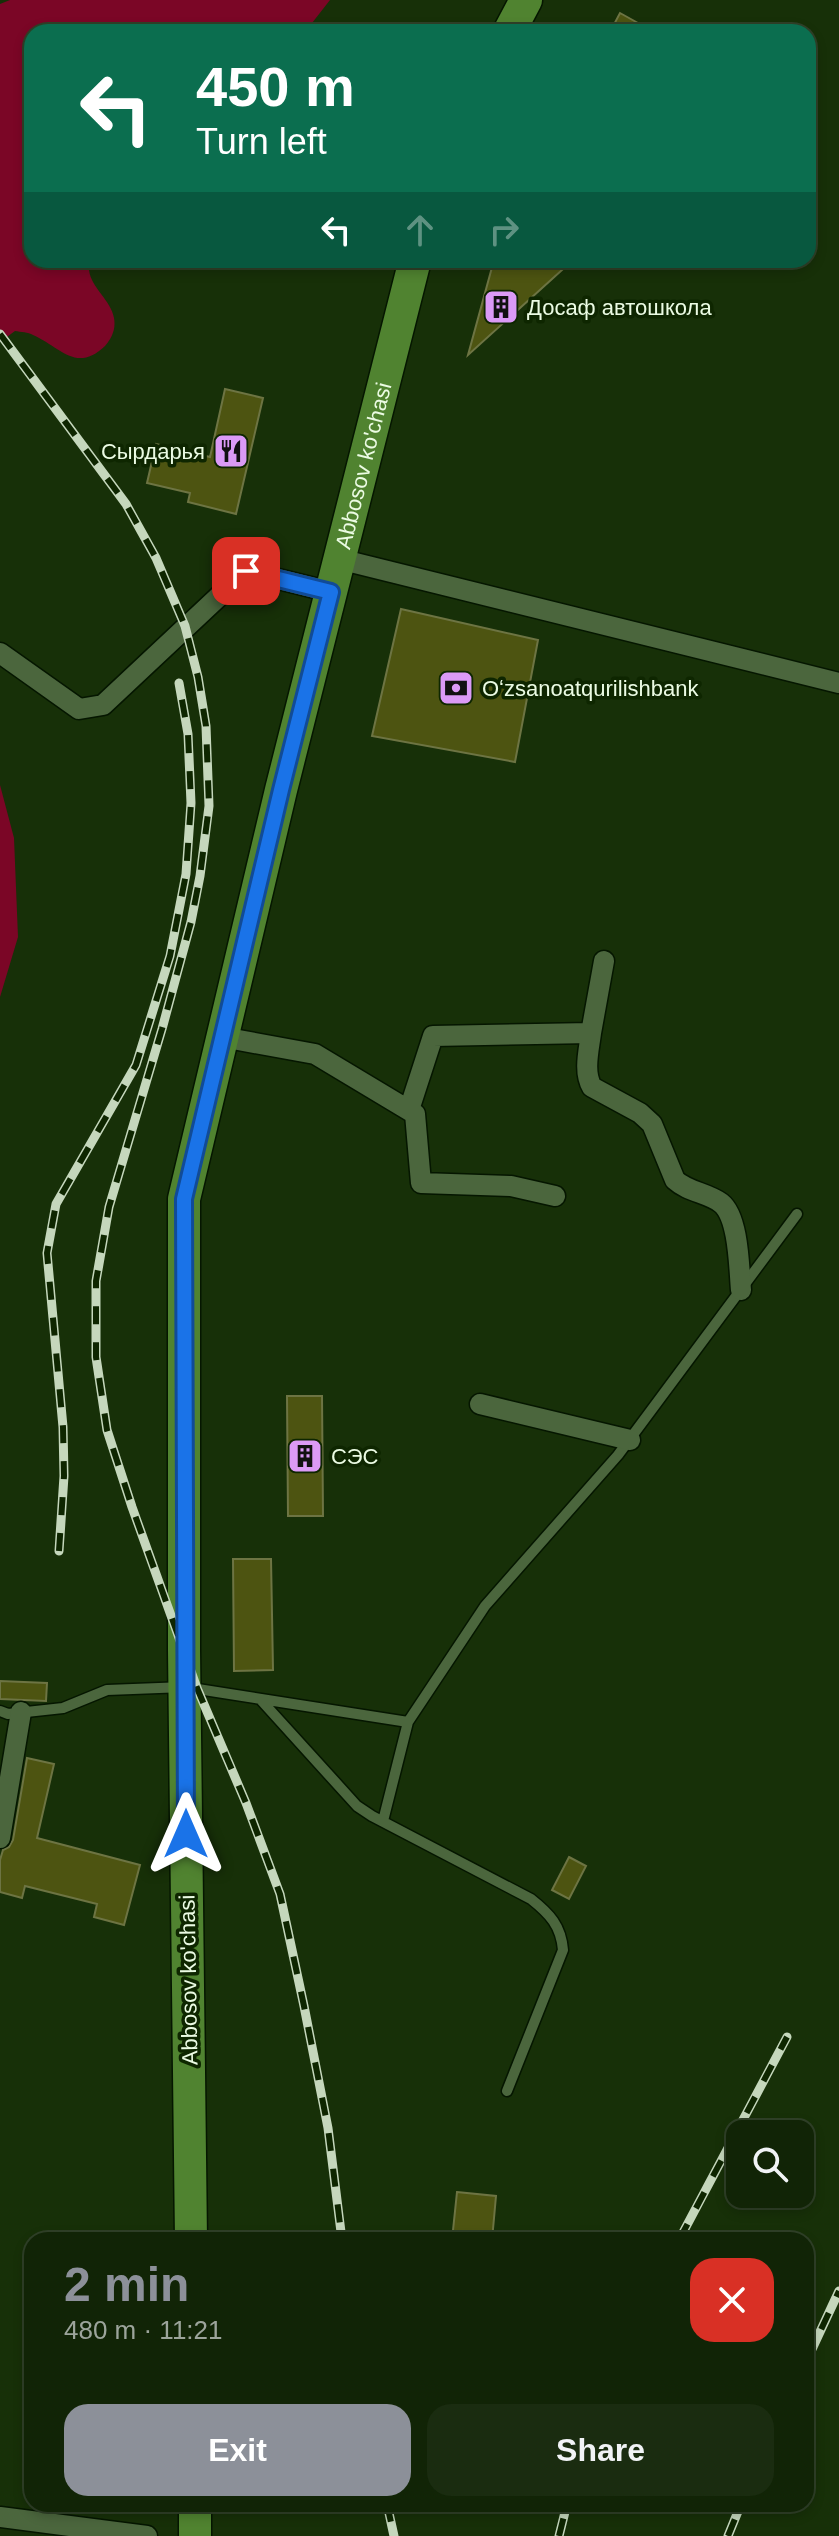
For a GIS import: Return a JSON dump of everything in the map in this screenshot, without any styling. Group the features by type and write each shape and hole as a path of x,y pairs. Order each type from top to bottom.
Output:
{"main road":[{"path":"513,24 526,0"},
{"name":"Abbosov ko'chasi","path":"191,2232 184,1199 413,268"},
{"path":"195,2512 195,2536"}],"street":[{"path":"339,559 839,683"},
{"path":"0,653 79,709 103,705 246,571 331,592"},
{"path":"604,961 591,1033 588,1081 592,1087 640,1113 652,1124 675,1180 681,1186 720,1202 727,1210 737,1244 741,1290"},
{"path":"409,1110 433,1036 591,1033"},
{"path":"222,1037 315,1054 415,1114 421,1183 511,1186 555,1196"},
{"path":"480,1404 630,1440"},
{"path":"0,1838 10,1712"},
{"path":"0,2517 147,2536"}],"lane":[{"path":"383,1821 408,1722 485,1606 630,1440 797,1214"},
{"path":"10,1712 63,1708 107,1690 185,1687 408,1722"},
{"path":"260,1699 357,1806 531,1899 558,1925 563,1950 507,2091"}],"shaded area":[{"path":"10,0 330,0 311,24 24,24 24,268 90,268 93,283 112,312 114,326 105,346 85,358 68,355 24,332 15,331 0,342 0,4"},
{"path":"0,785 14,838 18,937 0,997"}],"building":[{"path":"620,13 640,24 614,24"},
{"name":"Досаф автошкола","path":"492,268 564,268 468,355"},
{"name":"Сырдарья","path":"225,389 263,398 236,514 188,502 190,493 147,483 156,444 210,457"},
{"name":"Oʻzsanoatqurilishbank","path":"401,609 538,640 515,762 372,736"},
{"name":"СЭС","path":"287,1396 322,1396 323,1516 288,1516"},
{"path":"233,1559 271,1559 273,1670 234,1671"},
{"path":"0,1681 47,1683 46,1701 0,1699"},
{"path":"27,1758 54,1764 37,1838 140,1865 124,1925 94,1917 97,1904 25,1886 22,1898 0,1892 0,1860 3,1850 13,1840"},
{"path":"569,1857 586,1866 569,1899 552,1890"},
{"path":"457,2192 496,2196 493,2232 453,2232"}],"railway":[{"path":"0,334 126,504 156,558 185,626 198,677 206,726 209,806 200,876 162,1029 109,1207 96,1281 96,1357 107,1430 132,1507 197,1688 246,1803 280,1894 328,2128 341,2232"},
{"path":"59,1551 64,1476 63,1427 47,1253 56,1204 136,1065 170,956 186,874 191,803 188,734 179,683"},
{"path":"683,2232 787,2037"},
{"path":"814,2345 839,2291"},
{"path":"389,2512 394,2536"},
{"path":"559,2536 565,2512"},
{"path":"728,2536 738,2512"}],"place":[{"name":"Досаф автошкола","path":"501,307"},
{"name":"Сырдарья","path":"231,451"},
{"name":"Oʻzsanoatqurilishbank","path":"456,688"},
{"name":"СЭС","path":"305,1456"}],"route":[{"path":"186,1834 184,1199 331,592 246,571"}]}
